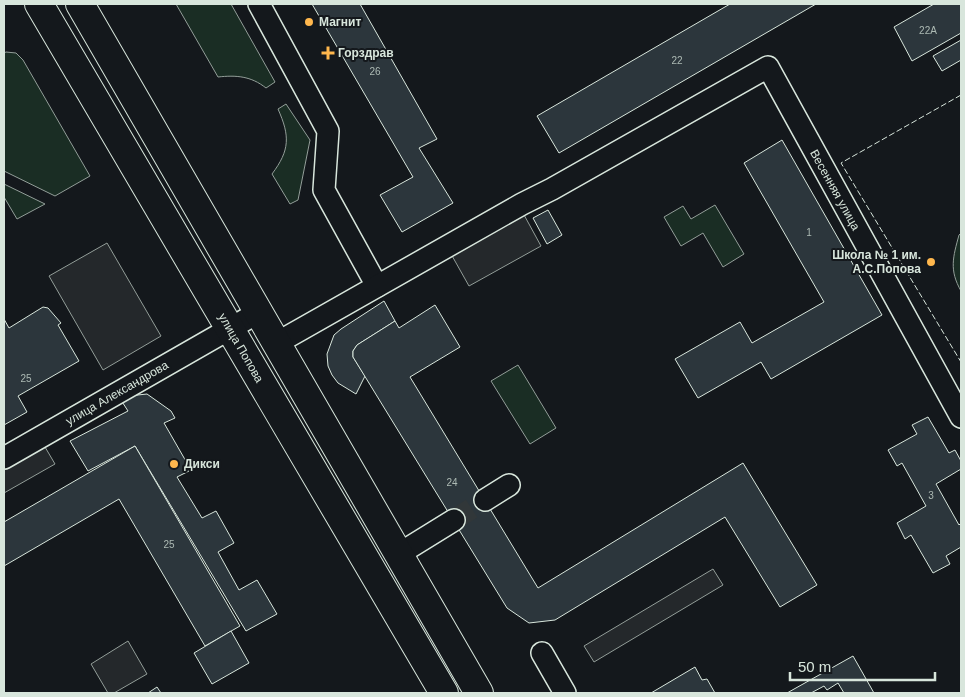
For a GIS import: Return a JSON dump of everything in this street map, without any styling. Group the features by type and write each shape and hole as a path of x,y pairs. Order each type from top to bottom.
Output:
{"main road":[{"name":"улица Попова","path":"39,4 444,693"},
{"path":"80,4 479,693"}],"street":[{"path":"259,4 328,131 324,190 377,286 277,343"},
{"name":"Весенняя улица","path":"377,286 768,67 961,417"},
{"name":"улица Александрова","path":"4,458 259,312"},
{"path":"485,500 510,485"},
{"path":"399,554 454,520"},
{"path":"542,653 565,693"}],"green space":[{"path":"176,4 231,4 275,82 266,88 255,81 243,77 218,77"},
{"path":"4,53 16,53 23,60 90,176 55,196 4,171"},
{"path":"286,104 310,140 298,200 290,204 272,174 285,150 285,127 278,109"},
{"path":"4,184 45,204 17,219 4,197"},
{"path":"715,205 744,254 723,267 703,233 681,246 664,217 683,206 691,219"},
{"path":"961,233 961,291 955,276 953,263"},
{"path":"518,365 556,428 530,444 491,381"}],"shaded area":[{"path":"523,213 541,246 469,286 451,254"},
{"path":"107,243 161,336 103,370 49,276"},
{"path":"45,447 55,464 4,493 4,470"},
{"path":"713,569 723,585 594,662 584,646"},
{"path":"128,641 147,674 114,693 108,693 91,664"}],"building":[{"path":"312,4 360,4 437,139 419,148 453,203 402,232 380,195 413,177"},
{"path":"730,4 816,4 559,153 537,116"},
{"path":"934,4 961,4 961,33 912,61 894,27"},
{"path":"961,40 961,60 942,71 933,56"},
{"path":"782,140 882,315 771,379 761,362 698,398 675,359 740,322 752,343 824,302 744,163"},
{"path":"548,210 562,235 547,244 533,218"},
{"path":"384,301 395,321 357,345 353,351 353,357 365,376 356,394 338,383 332,375 328,366 327,354 334,335"},
{"path":"435,305 460,347 410,377 538,588 743,463 817,585 780,607 725,517 555,620 529,623 507,608 353,357 353,351 357,345 395,321 399,328"},
{"path":"43,307 48,308 61,323 58,325 79,361 18,396 27,412 4,425 4,319 9,328"},
{"path":"147,394 171,411 175,418 164,423 191,470 177,477 202,518 216,511 234,543 218,552 239,590 257,580 277,614 246,631 135,446 88,471 70,441 128,411 119,397"},
{"path":"928,417 949,453 955,450 961,461 961,469 936,484 959,525 961,523 961,547 946,556 950,564 933,573 911,535 905,539 897,523 926,506 902,463 897,466 888,450 917,434 912,425"},
{"path":"135,446 240,626 205,646 119,499 4,566 4,522"},
{"path":"231,631 249,663 212,684 194,653"},
{"path":"853,656 874,693 844,693 838,683 827,690 824,686 811,693 787,693"},
{"path":"695,667 702,680 707,679 715,693 651,693"},
{"path":"157,687 161,693 148,693"}],"tunnel":[{"path":"454,520 485,500"}],"fence":[{"path":"961,95 841,163 961,362"}],"place":[{"name":"Магнит","path":"309,22"},
{"name":"Горздрав","path":"328,53"},
{"name":"Школа № 1 им. А.С.Попова","path":"931,262"},
{"name":"Дикси","path":"174,464"}]}
